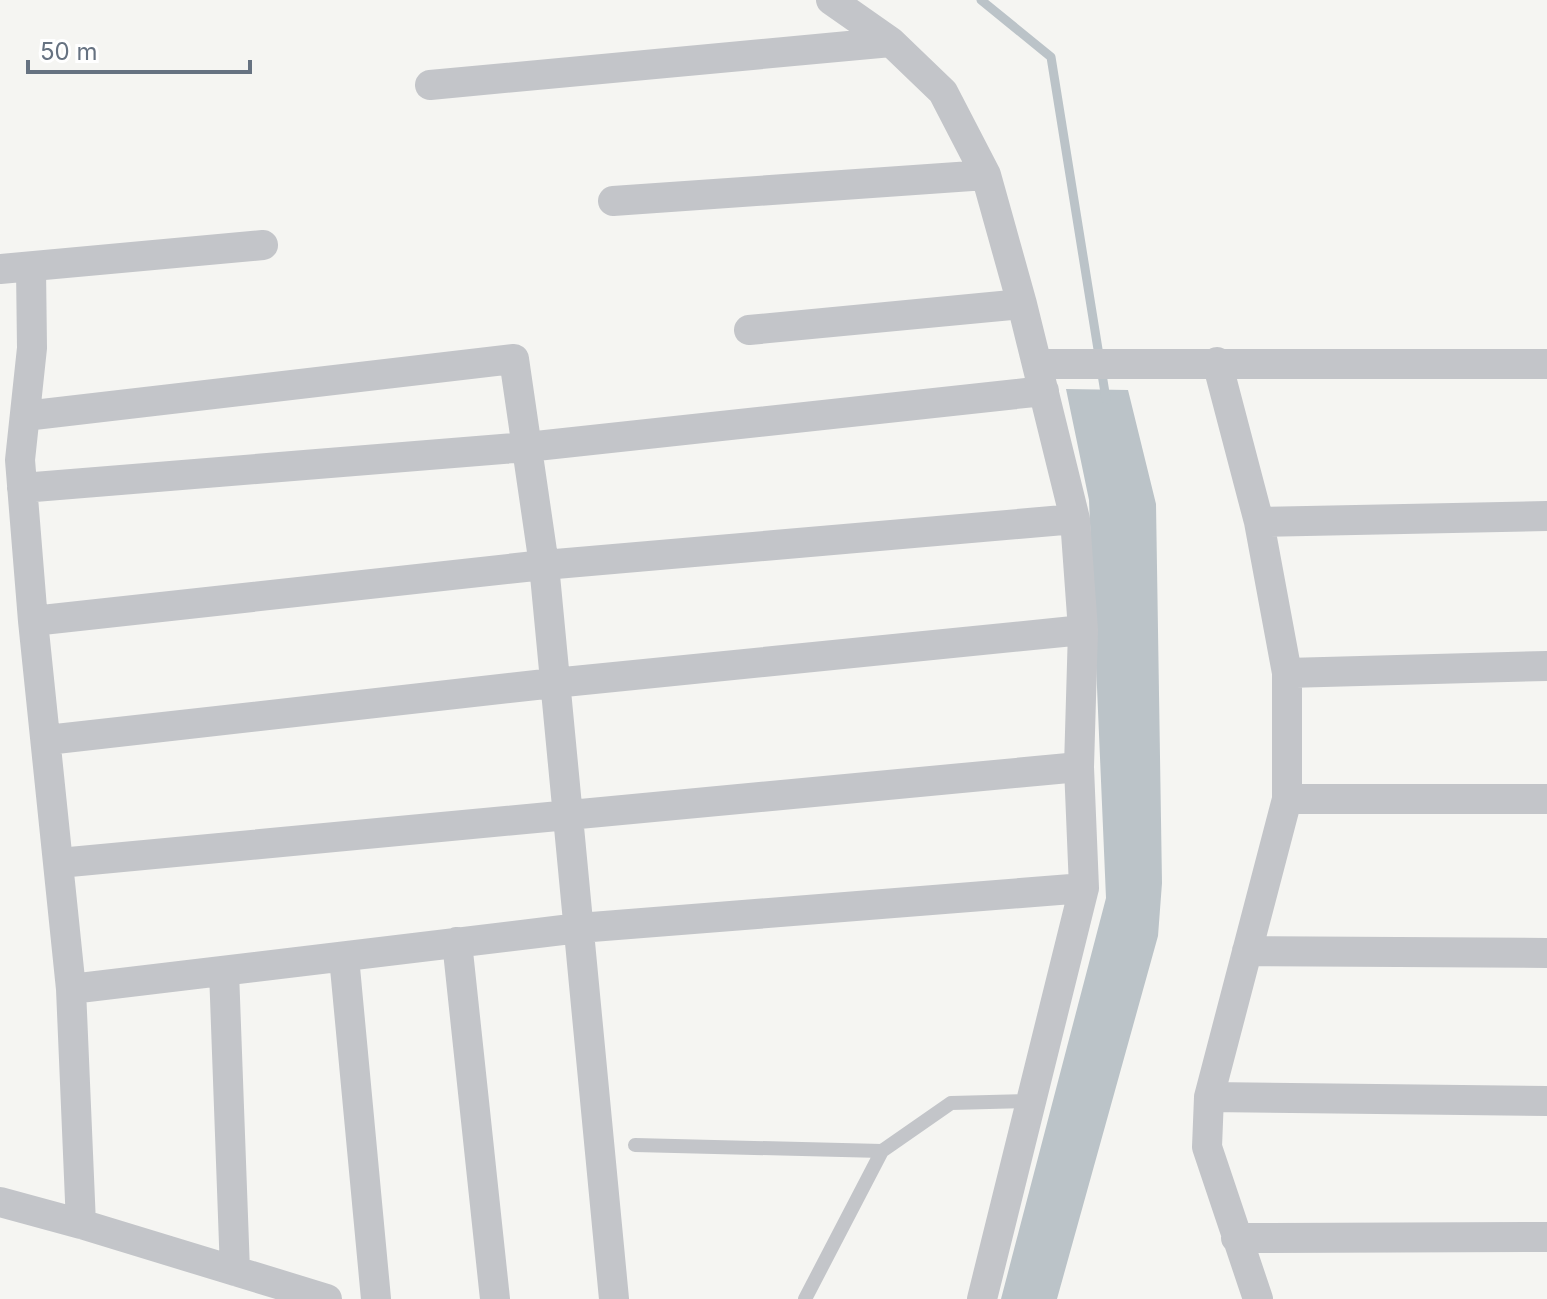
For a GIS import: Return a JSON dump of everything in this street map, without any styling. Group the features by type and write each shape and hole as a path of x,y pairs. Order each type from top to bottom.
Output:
{"street":[{"path":"831,0 891,42 943,92 986,175 1022,304 1075,519 1083,630 1079,767 1084,888 982,1299"},
{"path":"430,85 891,42"},
{"path":"613,201 986,175"},
{"path":"0,269 263,245"},
{"path":"31,268 32,348 20,460 33,621 71,989 81,1224"},
{"path":"749,330 1022,304"},
{"path":"25,416 514,359 544,565 614,1299"},
{"path":"1217,362 1259,522 1287,673 1287,799 1209,1097 1207,1147 1258,1299"},
{"path":"22,488 527,447 1165,364 1547,364"},
{"path":"1259,522 1547,516"},
{"path":"33,621 544,565 1075,519"},
{"path":"47,740 554,683 1083,630"},
{"path":"1287,673 1547,666"},
{"path":"59,863 1079,767"},
{"path":"1287,799 1547,799"},
{"path":"71,989 579,928 1084,888"},
{"path":"457,942 495,1299"},
{"path":"1247,951 1547,953"},
{"path":"344,957 376,1299"},
{"path":"224,971 235,1271"},
{"path":"1209,1097 1547,1101"},
{"path":"0,1202 327,1299"},
{"path":"1236,1238 1547,1237"}],"lane":[{"path":"805,1299 882,1151 951,1103 1032,1101"},
{"path":"635,1145 882,1151"}],"shaded area":[{"path":"1066,389 1128,390 1156,504 1162,883 1158,936 1057,1299 1001,1299 1106,898 1089,500"}],"waterway":[{"path":"981,0 1051,57 1106,399"}]}
